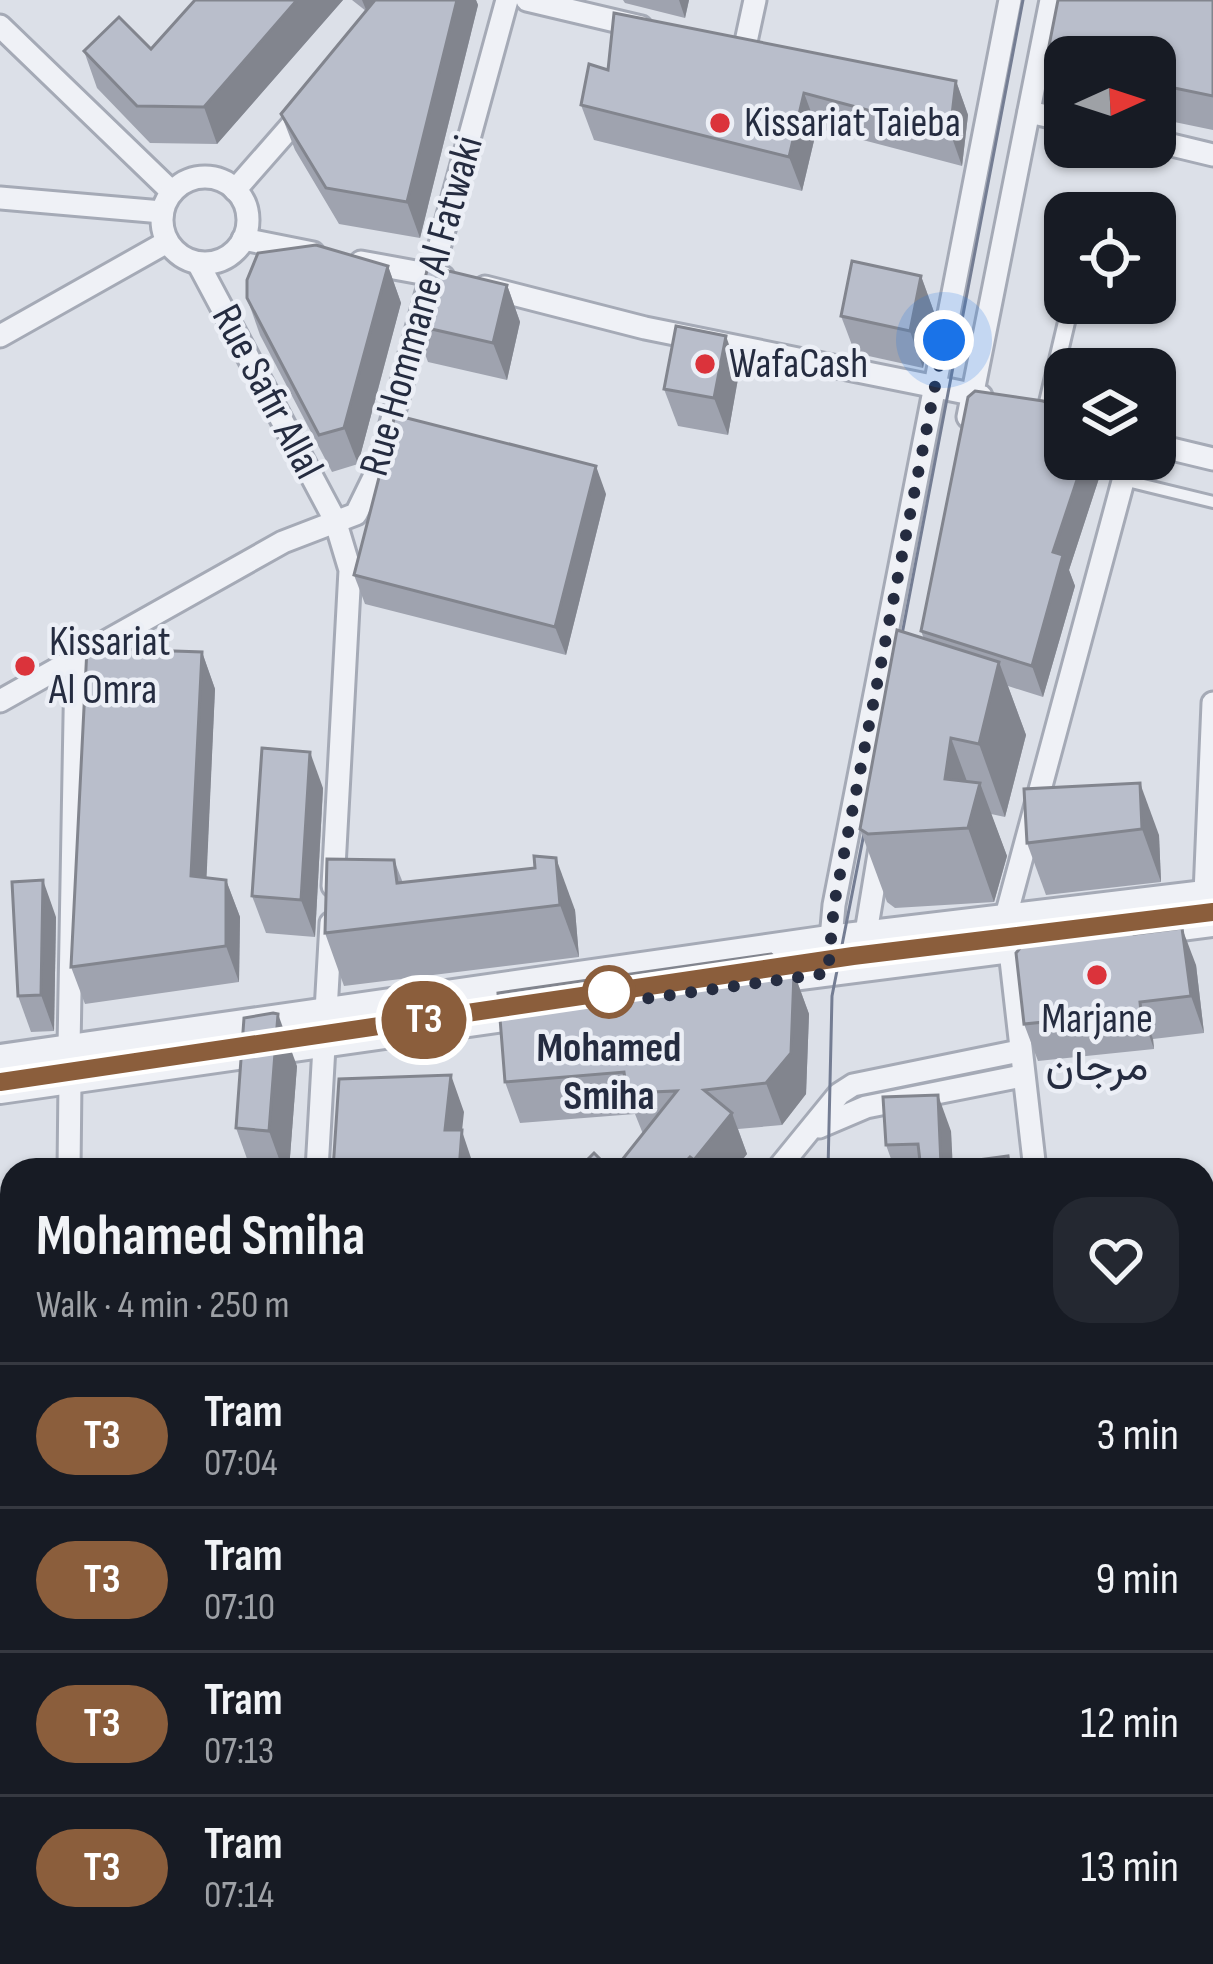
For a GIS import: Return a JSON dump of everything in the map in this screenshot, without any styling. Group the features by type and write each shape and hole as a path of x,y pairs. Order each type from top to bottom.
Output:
{"street":[{"name":"Rue Hommane Al Fatwaki","path":"318,1158 350,570 335,520 356,514 367,499 507,0"},
{"path":"527,0 657,31"},
{"path":"743,51 754,0"},
{"path":"828,973 829,938 1010,0"},
{"path":"964,440 1051,0"},
{"path":"0,26 167,202 167,242"},
{"path":"235,190 328,84"},
{"path":"1029,112 1044,115"},
{"path":"1176,146 1213,154"},
{"path":"0,199 167,202 207,177 235,190 248,217 243,239 228,256 198,263 167,242"},
{"path":"243,239 433,274 645,328 1037,411 1064,324"},
{"path":"0,336 167,242"},
{"name":"Rue Safir Allal","path":"198,263 335,520"},
{"path":"1176,450 1213,458"},
{"path":"1033,1158 1006,916 1123,480"},
{"path":"0,701 76,663 283,542 335,520"},
{"path":"69,1047 76,663"},
{"path":"0,1057 829,938 1209,893 1213,703"},
{"path":"860,969 884,825"},
{"path":"1121,936 1212,926"},
{"path":"742,985 1076,942"},
{"path":"0,1090 561,1011"},
{"path":"787,1158 838,1094 853,1085 1019,1051"},
{"path":"813,1130 866,1107 1022,1076"},
{"path":"69,1158 70,1082"}],"lane":[{"path":"1153,480 1213,502"}],"building":[{"path":"195,0 297,0 204,107 137,106 84,51 119,17 151,49"},
{"path":"375,0 457,0 407,202 326,188 281,114"},
{"path":"1058,0 1213,0 1213,96 1176,88 1176,36 1051,36"},
{"path":"614,13 956,81 950,132 804,93 789,157 581,105 589,64 608,70"},
{"path":"316,245 388,266 344,428 319,435 247,298 247,280 258,253"},
{"path":"852,261 921,276 910,331 841,316"},
{"path":"428,266 507,285 493,343 414,325"},
{"path":"676,326 726,336 714,398 664,389"},
{"path":"975,391 1044,401 1044,480 1077,480 1053,552 1063,555 1032,666 921,631 968,397"},
{"path":"395,415 596,466 555,627 354,575"},
{"path":"897,630 999,662 979,744 951,738 945,779 980,783 968,828 868,834 860,829"},
{"path":"87,648 202,652 191,876 226,880 226,946 71,967"},
{"path":"262,748 310,752 301,900 252,896"},
{"path":"1140,783 1142,829 1027,843 1024,789"},
{"path":"534,856 556,858 560,905 325,933 327,859 394,860 397,883 535,868"},
{"path":"43,880 41,995 18,996 12,882"},
{"path":"1132,921 1134,934 1182,928 1191,996 1140,1002 1141,1012 1024,1024 1016,953 1035,930"},
{"path":"771,954 794,973 791,1053 766,1083 704,1090 732,1113 696,1158 624,1158 677,1091 627,1093 624,1072 505,1082 498,993"},
{"path":"278,1014 269,1131 236,1128 244,1018"},
{"path":"451,1075 445,1130 462,1130 460,1158 334,1158 339,1079"},
{"path":"938,1095 941,1158 920,1158 918,1144 886,1145 883,1097"}],"tram line":[{"path":"896,666 1023,0"},
{"path":"828,1158 832,996 869,808"},
{"path":"743,963 1213,903"},
{"name":"T3","path":"0,1082 853,956 1213,912"},
{"path":"0,1074 529,993"}],"place":[{"name":"Kissariat Taieba","path":"720,123"},
{"name":"WafaCash","path":"705,364"},
{"name":"Kissariat Al Omra","path":"25,666"},
{"name":"Marjane مرجان","path":"1097,975"},
{"name":"Mohamed Smiha","path":"609,992"}],"route":[{"path":"609,992 621,1002 828,973 834,905 944,340"}]}
